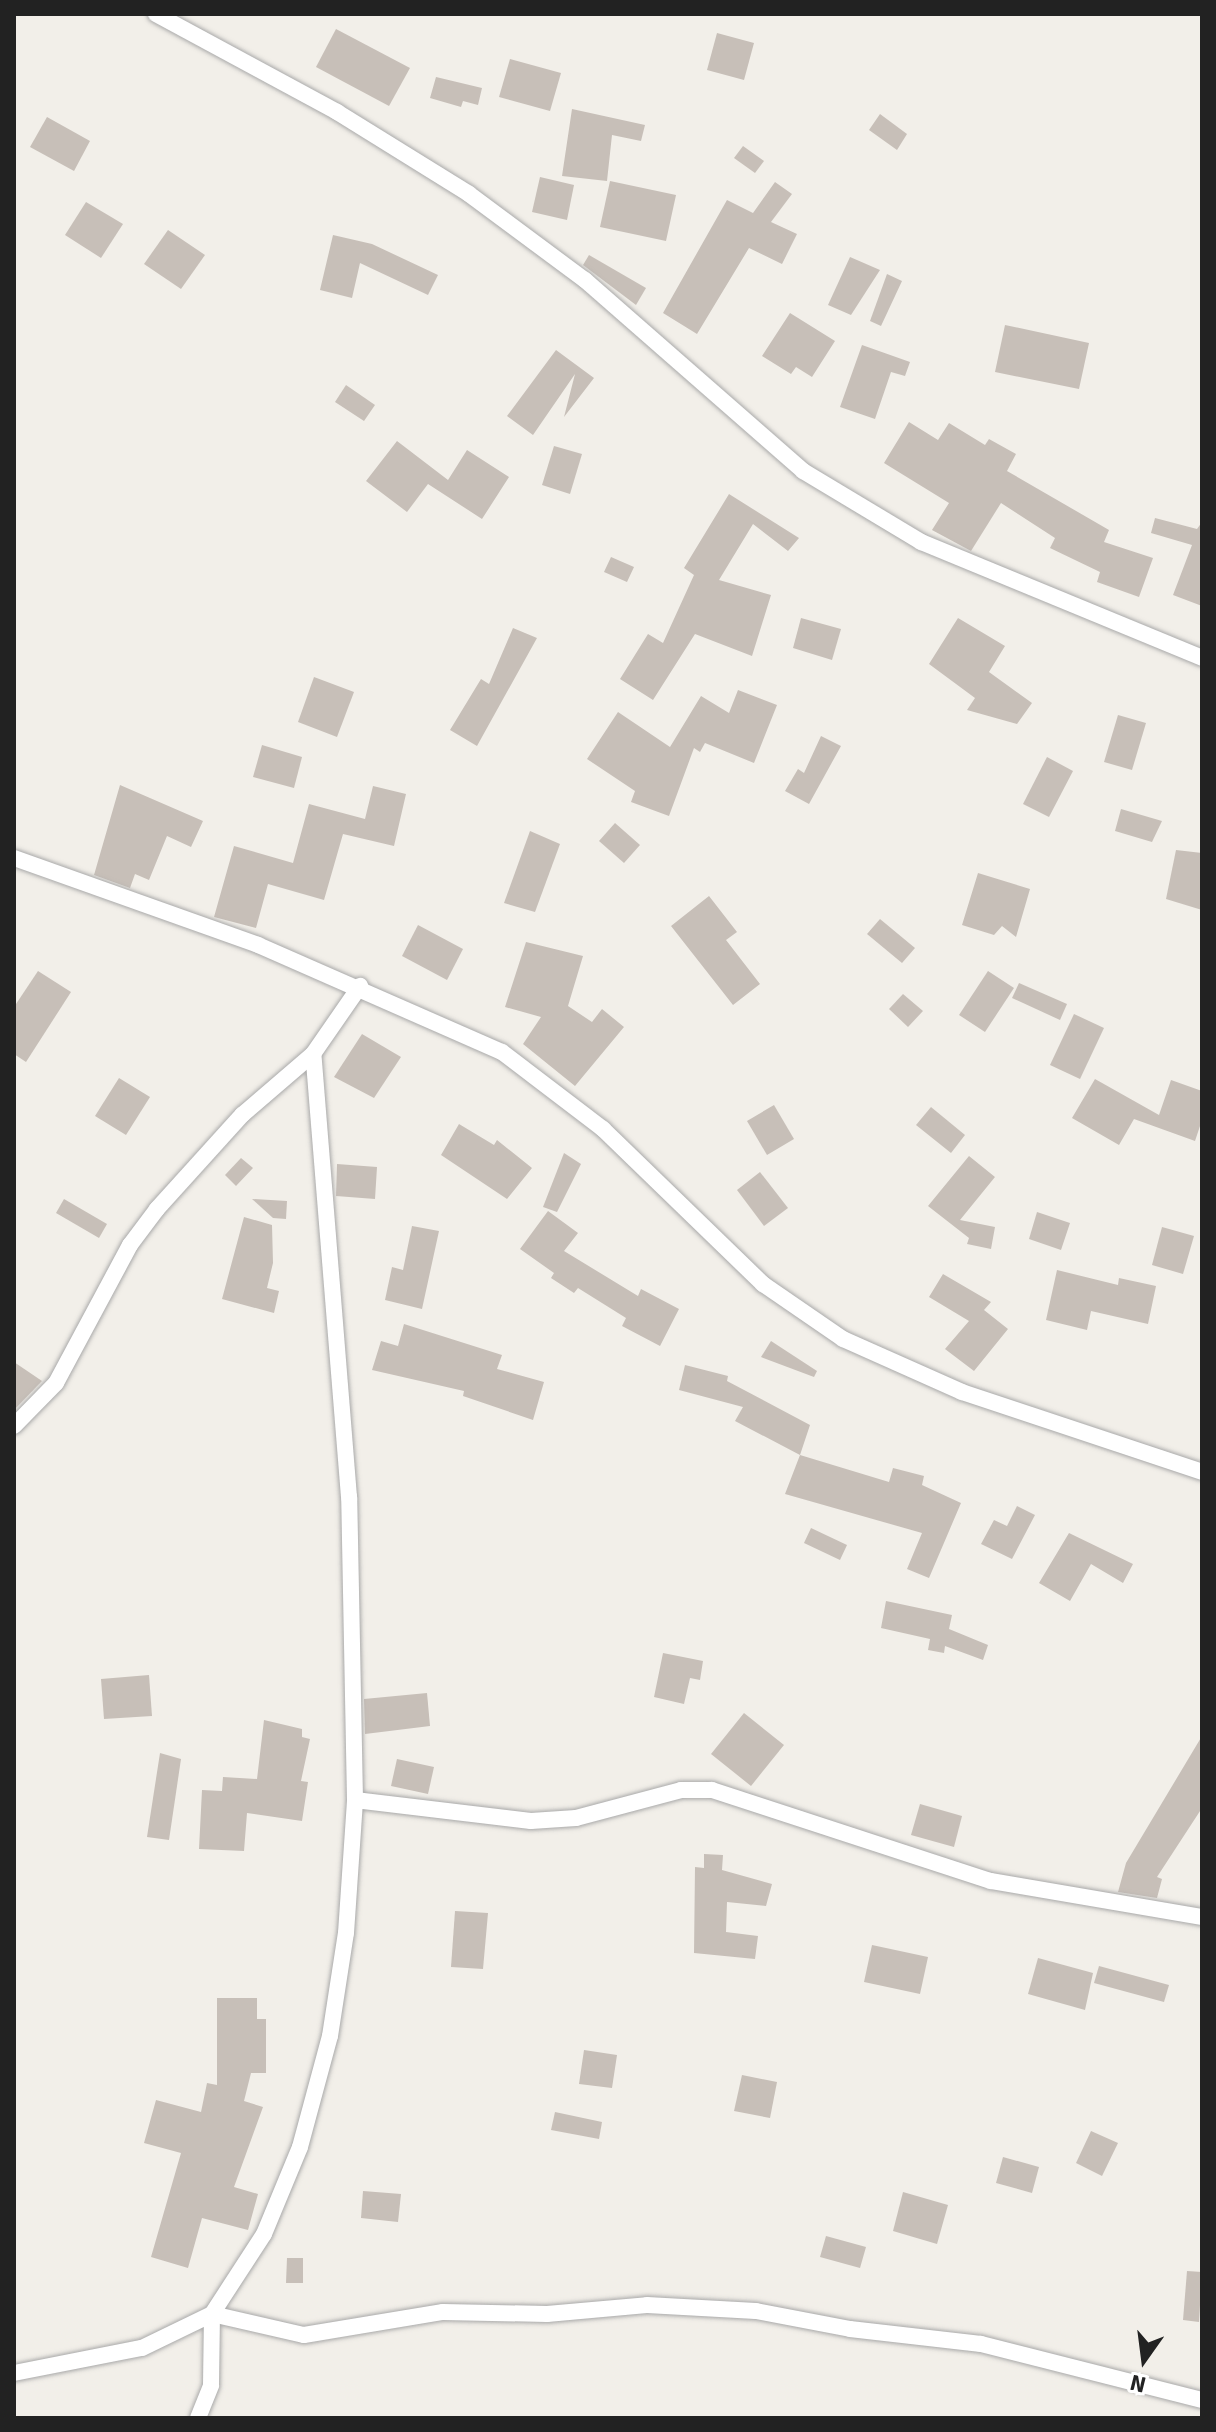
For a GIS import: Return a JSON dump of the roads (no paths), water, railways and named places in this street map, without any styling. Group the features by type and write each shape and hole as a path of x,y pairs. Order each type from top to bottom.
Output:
{"street":[{"path":"156,14 337,112 469,194 585,280 803,471 921,542 1202,658"},
{"path":"14,858 360,986 502,1052 603,1129 763,1284 843,1339 962,1392 1202,1472"},
{"path":"14,1426 56,1383 130,1245 157,1209 242,1115 313,1054 360,986"},
{"path":"14,2373 142,2348 212,2314 264,2234 300,2147 330,2036 346,1933 355,1800 349,1497 313,1054"},
{"path":"355,1800 531,1821 576,1818 681,1790 712,1790 991,1881 1202,1917"},
{"path":"212,2314 304,2335 443,2312 547,2314 647,2305 756,2311 850,2329 981,2344 1202,2400"},
{"path":"198,2418 211,2385 212,2314"}]}
